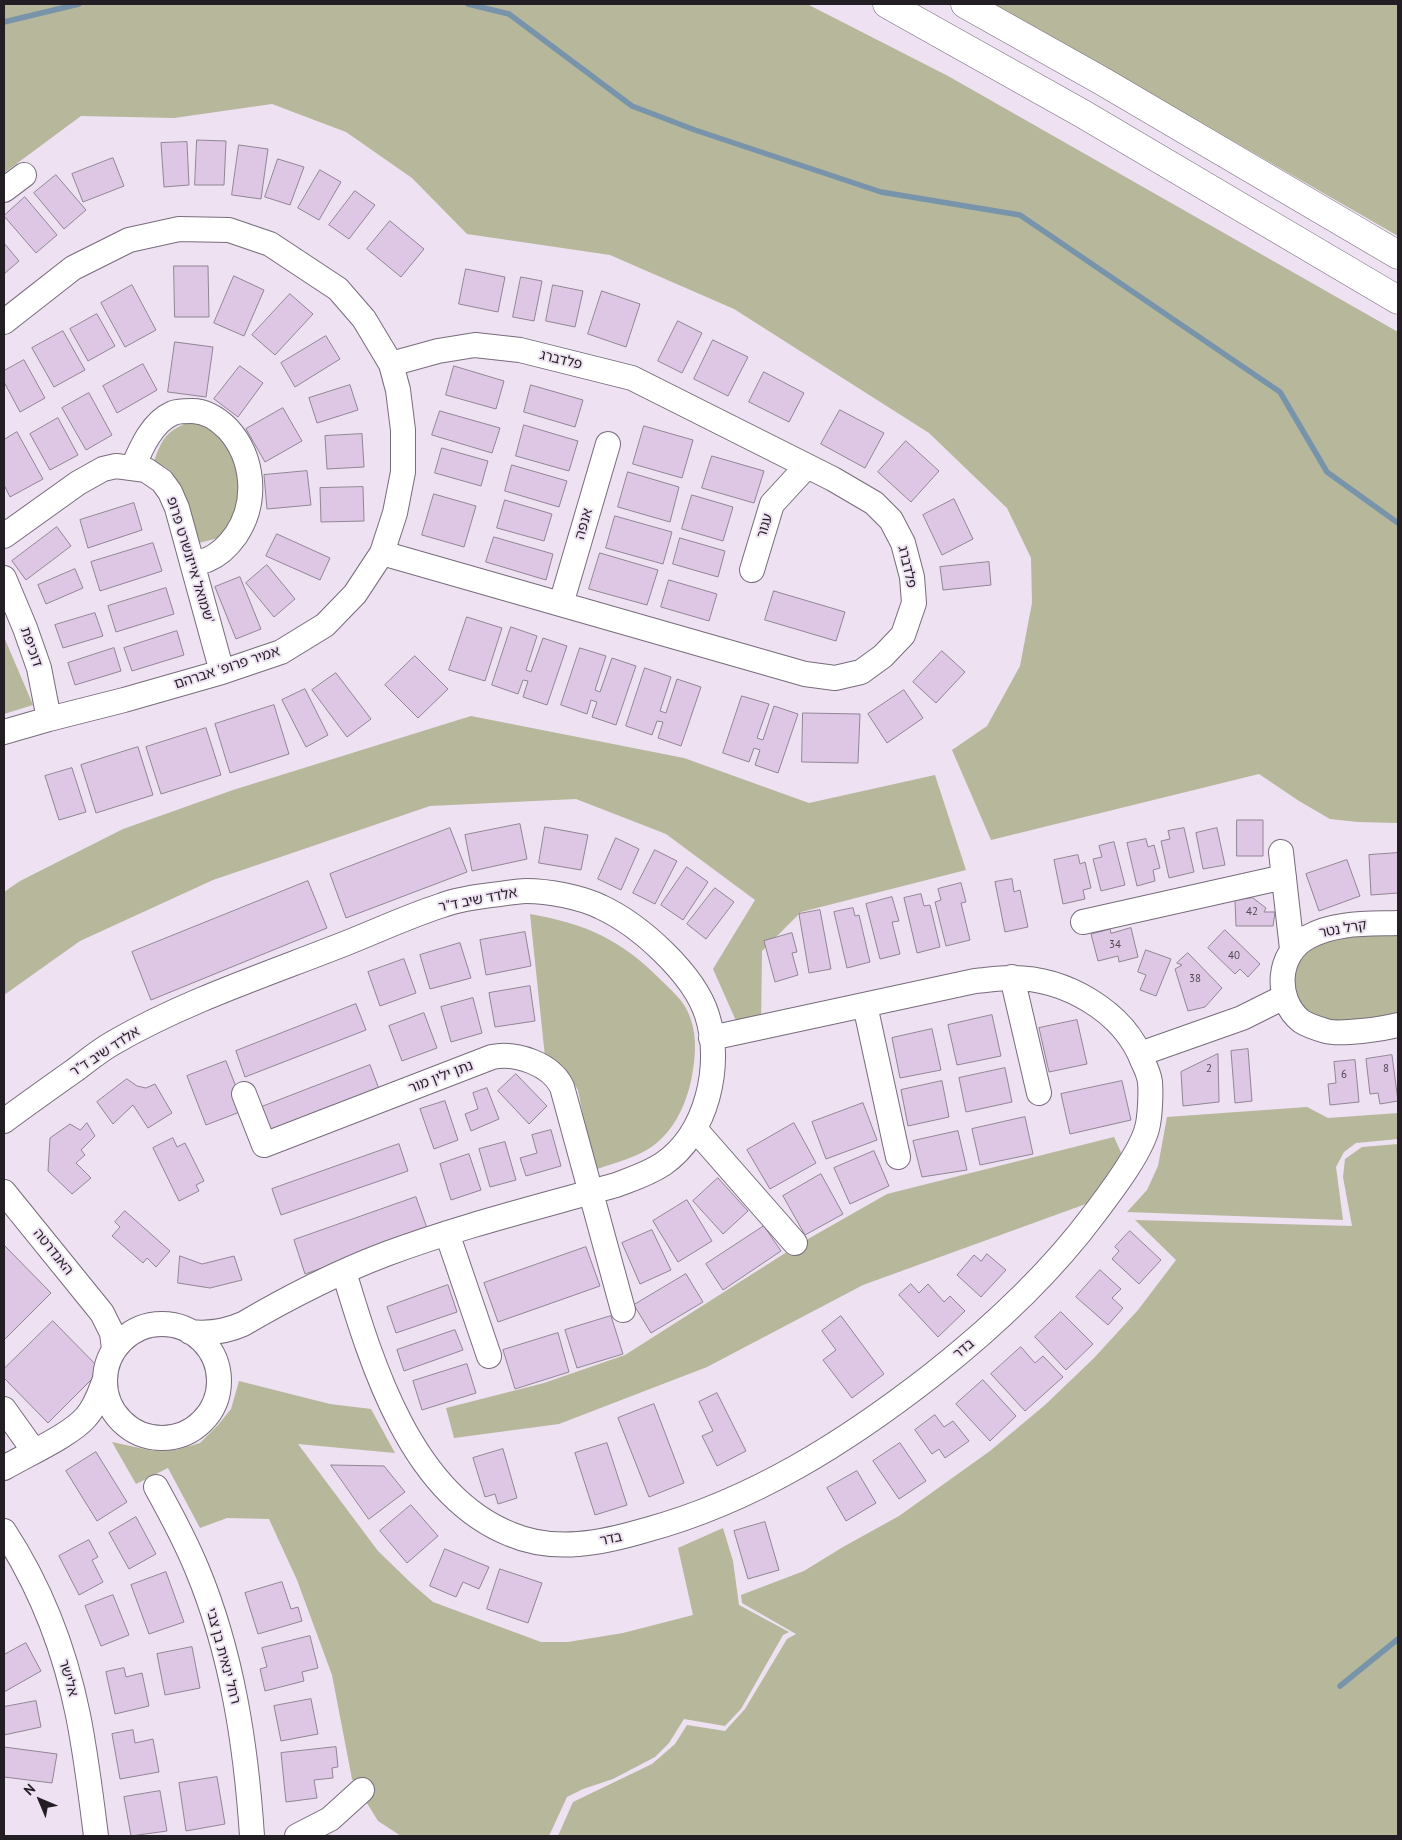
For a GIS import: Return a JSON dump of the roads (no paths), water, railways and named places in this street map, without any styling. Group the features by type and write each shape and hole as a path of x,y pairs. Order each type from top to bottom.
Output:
{"highway":[{"path":"866,4 1016,76"},
{"path":"887,4 1016,76 1398,300"},
{"path":"965,4 1102,81 1398,255"}],"street":[{"path":"4,190 24,175"},
{"name":"אמיר פרופ' אברהם","path":"4,322 74,268 129,240 179,229 229,230 270,244 338,290 364,319 390,364 398,390 403,430 404,472 395,512 382,553 355,594 325,625 281,652 222,672 4,732"},
{"name":"פלדברג","path":"382,553 805,674 836,678 861,672 883,656 903,636 914,603 912,577 903,544 890,520 874,503 807,466 632,378 520,350 476,345 438,351 390,364"},
{"path":"132,467 144,441 160,422 173,413 201,410 220,421 234,437 244,454 250,471 251,491 248,511 241,528 230,543 207,560 192,563"},
{"name":"אנפה","path":"561,604 608,444"},
{"name":"שמואל אייזנשרט פרופ'","path":"4,536 78,483 103,469 116,466 146,470 162,481 170,492 177,508 222,672"},
{"name":"עגור","path":"752,570 772,504 807,466"},
{"name":"דוכיפת","path":"4,578 25,628 38,668 49,719"},
{"path":"1281,852 1292,949 1284,964 1282,980 1284,997 1293,1012 1302,1021 1328,1032 1398,1026"},
{"path":"1083,922 1284,877"},
{"name":"אלדד שיב ד\"ר","path":"4,1121 111,1044 179,1010 442,905 489,895 526,891 565,896 601,907 650,939 673,962 693,988 707,1014 711,1038 712,1063 710,1087 704,1109 695,1129 682,1148 664,1163 642,1176 447,1233 387,1254 303,1291 236,1328 221,1332 190,1332"},
{"name":"קרל נטר","path":"1292,949 1307,937 1327,929 1354,924 1398,923"},
{"path":"1012,978 1039,1093"},
{"name":"בדר","path":"344,1272 371,1354 395,1412 417,1452 448,1491 467,1509 488,1524 512,1536 540,1543 571,1545 608,1541 664,1526 716,1507 765,1485 812,1460 904,1397 1001,1317 1038,1282 1072,1244 1103,1203 1133,1159 1148,1126 1150,1081 1138,1047 1115,1019 1084,997 1049,983 1012,978 975,981 711,1038"},
{"path":"1140,1054 1242,1018 1284,997"},
{"path":"865,1005 898,1157"},
{"name":"נתן ילין מור","path":"244,1094 264,1145 486,1059 502,1056 517,1057 547,1070 554,1075 560,1084 590,1192"},
{"path":"695,1129 795,1243"},
{"name":"האנדרטה","path":"4,1192 102,1313 112,1333 114,1349"},
{"path":"590,1192 623,1310"},
{"path":"447,1233 489,1356"},
{"name":"האנדרטה","path":"102,1313 124,1325 138,1329"},
{"path":"218,1371 214,1357 206,1345 190,1332 177,1326 157,1324 138,1329 114,1349 107,1363 106,1392 110,1406 117,1418 128,1428 142,1435 158,1438 175,1437 190,1431 204,1420 213,1405 218,1389 220,1362 228,1346 250,1320"},
{"path":"4,1468 70,1431 86,1418 96,1403 105,1378"},
{"path":"4,1409 34,1451"},
{"path":"70,1431 103,1426 128,1428"},
{"name":"רחל ינאית בן צבי","path":"156,1487 178,1527 197,1569 213,1612 226,1658 244,1752 252,1836"},
{"name":"אלישר","path":"4,1531 37,1592 64,1662 78,1715 96,1836"},
{"path":"297,1836 330,1819 362,1790"}],"waterway":[{"path":"4,22 79,4"},
{"path":"468,4 509,14 632,106 695,130 881,192 1020,215 1280,392 1327,472 1398,523"},
{"path":"1340,1686 1398,1639"}]}
